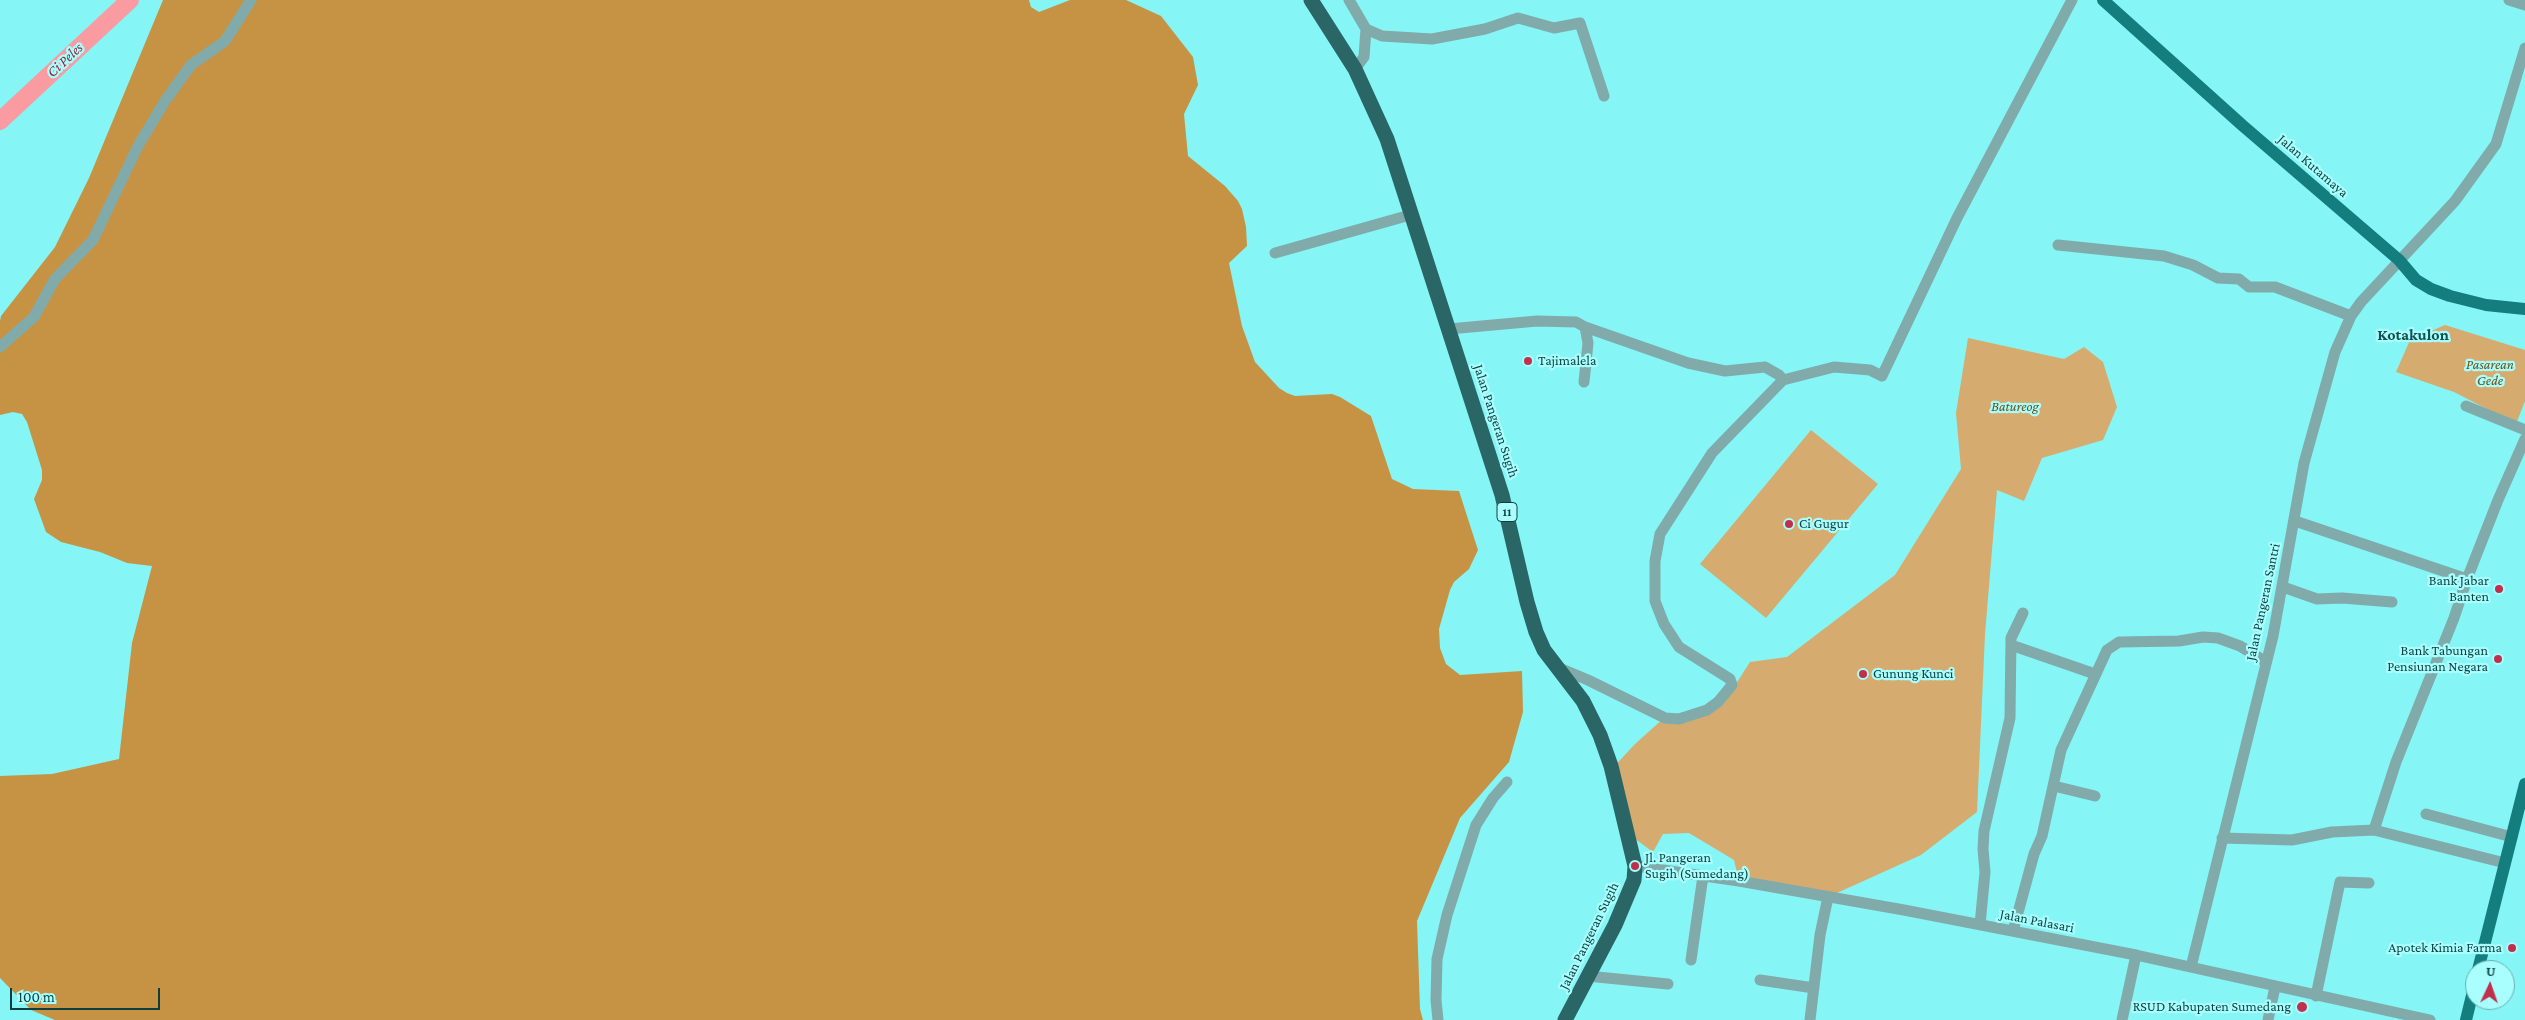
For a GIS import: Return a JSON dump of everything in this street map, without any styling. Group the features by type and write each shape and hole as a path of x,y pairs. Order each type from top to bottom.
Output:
{"highway":[{"name":"Jalan Pangeran Sugih","path":"1311,0 1355,70 1387,139 1502,495 1529,609 1544,650 1583,701 1600,735 1611,766 1635,866 1634,880 1565,1020"}],"main road":[{"name":"Jalan Kutamaya","path":"2103,0 2242,125 2399,260 2416,280 2431,289 2486,305 2525,309"},
{"path":"2481,960 2505,863 2523,802 2525,784"}],"street":[{"path":"0,347 34,317 55,279 93,240 138,146 165,101 191,65 226,41 251,0"},
{"path":"1349,0 1366,29 1364,57 1355,70"},
{"path":"1556,666 1665,718 1679,719 1707,710 1718,702 1732,685 1730,679 1679,647 1664,624 1655,601 1655,561 1660,534 1712,453 1783,380 1834,367 1870,370 1882,376 1957,218 2072,0"},
{"path":"2509,0 2525,5"},
{"path":"1366,29 1382,36 1432,39 1486,29 1518,18 1554,28 1580,23 1604,96"},
{"name":"Jalan Pangeran Santri","path":"2191,967 2266,662 2295,521 2304,463 2335,352 2351,316 2376,284 2455,201 2496,144 2525,48"},
{"path":"1275,253 1410,215"},
{"path":"2058,245 2164,256 2193,265 2218,278 2238,279 2249,287 2275,287 2351,316"},
{"path":"1449,329 1553,320 1576,322 1688,363 1725,371 1765,368 1779,375 1783,380"},
{"path":"1584,382 1588,343 1586,327"},
{"path":"2466,406 2525,430"},
{"path":"2374,830 2396,762 2454,618 2498,500 2525,439"},
{"path":"2295,521 2467,579"},
{"path":"2282,587 2317,599 2342,598 2392,602"},
{"path":"1980,925 1986,872 1983,849 1984,831 2010,718 2012,694 2011,645 2016,625 2023,613"},
{"path":"2013,931 2034,854 2042,836 2061,750 2107,650 2119,642 2218,638 2240,646 2266,662"},
{"path":"2011,645 2095,674"},
{"path":"1438,1020 1436,1000 1437,959 1447,915 1476,825 1493,798 1507,782"},
{"path":"2054,786 2095,796"},
{"path":"2426,814 2512,837"},
{"path":"2222,838 2292,840 2332,832 2374,830 2505,863"},
{"name":"Jalan Palasari","path":"1635,866 1828,897 2013,931 2136,955 2430,1020"},
{"path":"1691,960 1703,876"},
{"path":"2316,996 2340,882 2369,883"},
{"path":"1810,1020 1820,935 1828,897"},
{"path":"2122,1020 2136,955"},
{"path":"1587,976 1668,984"},
{"path":"1760,980 1814,988"},
{"path":"2268,1020 2275,987"}],"green space":[{"name":"Pasarean Gede","path":"2445,325 2525,350 2525,401 2516,424 2454,392 2396,372 2410,340"},
{"name":"Gunung Kunci","path":"1968,338 2064,359 2084,347 2103,362 2117,407 2103,440 2042,458 2024,501 1997,490 1985,634 1977,812 1921,855 1828,897 1739,881 1734,860 1689,833 1663,834 1653,852 1623,830 1609,772 1635,744 1665,717 1710,705 1734,687 1750,662 1787,657 1895,575 1961,469 1956,413"},
{"name":"Ci Gugur","path":"1811,430 1878,484 1766,618 1700,564"}],"shaded area":[{"path":"163,0 1029,0 1031,7 1039,12 1070,0 1126,0 1161,16 1193,57 1198,85 1184,114 1188,156 1225,186 1238,201 1242,209 1246,227 1247,246 1229,263 1242,326 1255,362 1279,388 1287,393 1295,396 1332,394 1371,416 1392,479 1413,489 1459,491 1478,550 1469,569 1454,582 1450,590 1439,629 1440,648 1446,664 1460,675 1522,671 1523,712 1509,762 1460,818 1417,921 1420,1009 1423,1020 55,1020 31,1010 0,978 0,776 52,774 119,759 132,643 152,566 127,563 100,552 61,542 46,532 34,499 42,480 42,470 27,422 22,414 13,412 0,415 0,321 1,316 55,247 89,178"}],"waterway":[{"name":"Ci Peles","path":"0,121 130,0"}],"place":[{"name":"Tajimalela","path":"1528,361"},
{"name":"Ci Gugur","path":"1789,524"},
{"name":"Bank Jabar Banten","path":"2499,589"},
{"name":"Bank Tabungan Pensiunan Negara","path":"2498,659"},
{"name":"Gunung Kunci","path":"1863,674"},
{"name":"Jl. Pangeran Sugih (Sumedang)","path":"1635,866"},
{"name":"Apotek Kimia Farma","path":"2512,948"},
{"name":"RSUD Kabupaten Sumedang","path":"2302,1007"}],"district":[{"name":"Kotakulon","path":"2413,335"}],"park label":[{"name":"Batureog","path":"2015,407"}]}
